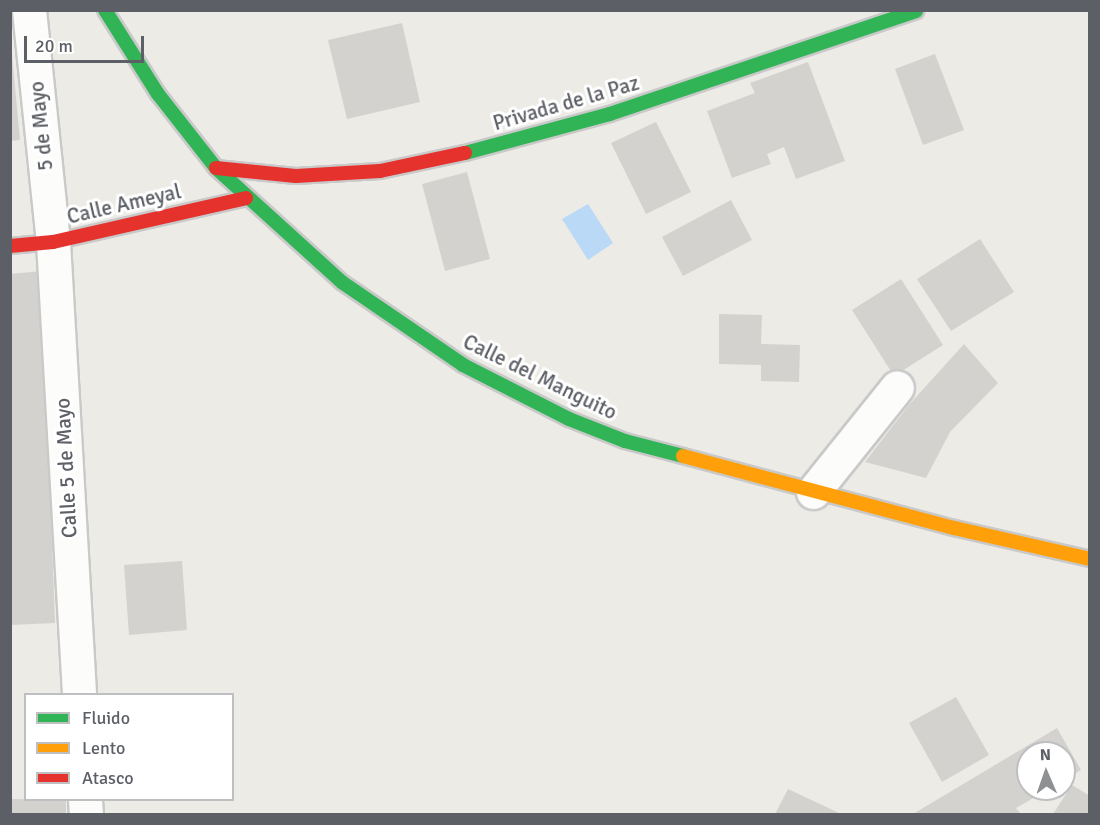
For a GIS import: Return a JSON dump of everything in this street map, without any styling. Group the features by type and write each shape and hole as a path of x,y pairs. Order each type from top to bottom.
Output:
{"main road":[{"name":"Calle del Manguito","path":"105,10 158,94 216,168 246,198 382,312 463,365 516,393 625,441 813,492 1089,559"},
{"name":"Privada de la Paz","path":"216,168 296,176 380,171 446,158 610,114 916,11"},
{"name":"Calle Ameyal","path":"10,246 52,242 246,198"}],"street":[{"name":"5 de Mayo","path":"29,10 52,242"},
{"name":"Calle 5 de Mayo","path":"52,242 79,693"},
{"path":"813,492 897,387"}],"water":[{"path":"588,204 613,243 588,260 562,219"}],"building":[{"path":"402,23 420,102 347,119 328,40"},
{"path":"10,33 20,140 10,141"},
{"path":"935,54 964,130 923,145 895,69"},
{"path":"808,62 845,161 796,179 784,147 767,154 771,164 732,178 707,111 755,93 750,83"},
{"path":"656,122 691,192 646,214 611,143"},
{"path":"467,172 490,259 445,271 422,184"},
{"path":"731,200 752,240 683,276 662,237"},
{"path":"980,239 1014,292 951,331 917,279"},
{"path":"42,271 55,623 10,625 10,274"},
{"path":"901,279 943,345 894,376 852,310"},
{"path":"719,314 762,315 761,344 800,345 799,382 761,381 761,365 719,364"},
{"path":"964,344 998,383 950,432 926,478 865,462 908,406"},
{"path":"182,561 187,630 129,635 124,565"},
{"path":"956,697 989,755 942,782 909,723"},
{"path":"1057,728 1064,741 1035,741"},
{"path":"1016,752 1016,801 1028,801 1016,808 1021,814 913,814"},
{"path":"1076,761 1081,770 1076,773"},
{"path":"1076,787 1090,796 1090,814 1053,814 1062,801 1076,801"},
{"path":"788,789 841,814 775,814"},
{"path":"10,799 66,801 66,814 10,814"}],"traffic: fast":[{"path":"105,10 158,94 216,168 343,283 463,365 569,419 625,441 683,456"},
{"path":"465,153 610,114 916,11"}],"traffic: slow":[{"path":"683,456 954,528 1090,559"}],"traffic: jam":[{"path":"216,168 296,176 380,171 465,153"},
{"path":"10,246 53,242 246,198"}]}
